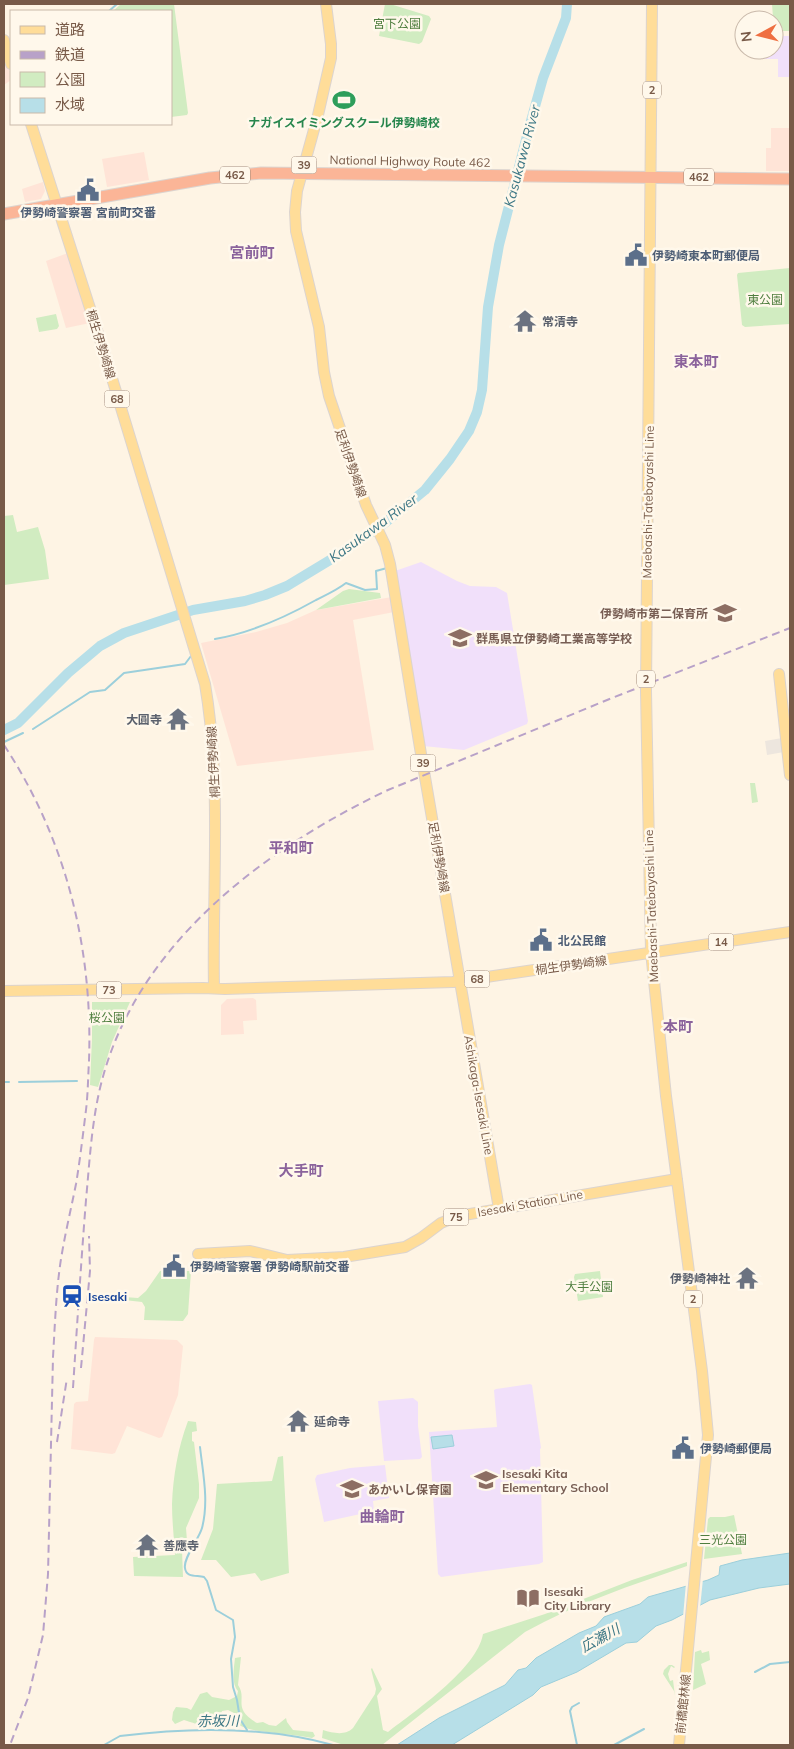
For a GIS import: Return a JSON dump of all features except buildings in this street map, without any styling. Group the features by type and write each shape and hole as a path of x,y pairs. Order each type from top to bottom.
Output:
{"highway":[{"name":"National Highway Route 462","path":"4,214 210,178 261,173 790,178"}],"main road":[{"name":"足利伊勢崎線","path":"326,4 331,58 294,212 297,240 319,327 324,372 329,396 367,507 385,546 390,564 460,981"},
{"name":"2","path":"651,177 652,4"},
{"path":"4,40 10,61"},
{"name":"桐生伊勢崎線","path":"31,125 104,352 205,684 214,754 214,988 460,981 651,952"},
{"name":"Maebashi-Tatebayashi Line","path":"651,177 646,691 651,952 666,1096 707,1419 707,1448 689,1638"},
{"path":"779,674 790,775"},
{"name":"14","path":"651,952 790,932"},
{"name":"Ashikaga-Isesaki Line","path":"460,981 499,1209"},
{"name":"73","path":"4,991 214,988"},
{"name":"Isesaki Station Line","path":"198,1254 250,1251 279,1259 292,1260 344,1257 405,1247 413,1244 441,1223 458,1216 677,1179"},
{"name":"前橋館林線","path":"679,1745 689,1638"}],"shaded area":[{"path":"784,36 790,36 790,77 778,77 778,60 784,60"},
{"path":"5,56 10,72 10,81 4,85"},
{"path":"771,128 790,128 790,171 766,171 766,148 771,148"},
{"path":"144,152 149,180 107,187 102,159"},
{"path":"43,182 45,191 41,199 25,202 22,189"},
{"path":"68,253 90,323 66,328 46,261"},
{"name":"群馬県立伊勢崎工業高等学校","path":"421,562 470,586 496,587 507,593 527,724 464,750 423,746 395,571"},
{"path":"392,597 394,612 353,620 374,750 237,766 201,643 256,632 287,623 316,610"},
{"path":"782,738 784,752 767,755 765,741"},
{"path":"253,998 256,1000 257,1020 243,1021 244,1034 221,1035 221,1005 227,999"},
{"path":"95,1337 177,1340 183,1346 178,1395 162,1437 159,1438 127,1426 115,1453 71,1449 74,1404 76,1402 88,1401"},
{"name":"Isesaki Kita Elementary School","path":"532,1385 541,1448 543,1562 441,1577 438,1574 429,1432 497,1427 494,1390"},
{"path":"413,1398 418,1402 418,1426 422,1457 420,1459 384,1461 378,1401"},
{"name":"あかいし保育園","path":"385,1465 389,1498 373,1501 374,1511 324,1522 315,1479 317,1475 350,1468"}],"green space":[{"path":"121,4 174,4 187,115 172,117 172,10 114,10"},
{"name":"宮下公園","path":"385,4 429,16 431,19 422,42 419,44 379,36"},
{"path":"772,4 790,4 790,31 784,31 784,10 772,10"},
{"name":"東公園","path":"790,268 790,324 745,327 742,325 738,273"},
{"path":"56,314 59,326 57,329 39,332 36,318"},
{"path":"13,515 17,532 38,527 45,550 49,579 4,585 4,516"},
{"path":"349,589 380,593 381,598 316,610 343,591"},
{"path":"750,783 755,783 758,802 752,803"},
{"name":"桜公園","path":"92,1002 130,1002 112,1042 98,1087 90,1085"},
{"path":"160,1271 191,1271 188,1314 183,1321 144,1320 145,1307 142,1302 124,1300 124,1297 138,1298 146,1291"},
{"name":"大手公園","path":"600,1271 603,1297 578,1301 575,1274"},
{"path":"188,1421 196,1422 197,1431 192,1432 192,1441 194,1442 199,1498 186,1528 187,1541 182,1550 183,1577 134,1576 133,1557 175,1555 172,1510 174,1483 179,1452"},
{"path":"283,1456 289,1573 261,1581 255,1573 231,1577 216,1560 201,1560 213,1529 217,1484 272,1481 278,1457"},
{"name":"三光公園","path":"734,1515 742,1554 704,1559 708,1519 710,1517"},
{"path":"687,1562 687,1566 584,1604 525,1632 382,1745 344,1745 322,1738 323,1730 343,1733 353,1728 375,1694 376,1689 372,1668 382,1689 377,1696 383,1730 388,1732 428,1701 457,1675 478,1647 483,1634 545,1614 632,1580"},
{"path":"701,1650 702,1653 709,1651 710,1660 701,1664 706,1684 693,1690 695,1652"},
{"path":"241,1657 238,1685 241,1690 244,1713 257,1723 263,1722 276,1726 286,1718 293,1730 313,1732 315,1736 312,1738 247,1728 239,1725 234,1713 228,1710 222,1711 218,1723 201,1725 184,1720 175,1724 172,1720 176,1707 191,1710 200,1694 207,1692 212,1697 229,1700 237,1696 234,1666 235,1658"},
{"path":"669,1665 675,1667 671,1666 668,1674 670,1681 673,1680 675,1696 674,1691 663,1674"}],"water":[{"path":"452,1435 454,1446 433,1449 431,1437"},
{"name":"広瀬川","path":"790,1553 790,1584 759,1588 710,1600 672,1620 656,1626 637,1642 626,1643 577,1672 541,1687 533,1695 452,1745 397,1745 439,1718 505,1685 518,1670 526,1668 536,1658 579,1633 596,1626 604,1617 640,1604 648,1597 708,1580 719,1575 720,1566 742,1560"}],"pier":[{"path":"703,1579 700,1608 683,1617 686,1583"}],"waterway":[{"path":"110,10 117,4"},
{"name":"Kasukawa River","path":"4,730 18,723 68,673 100,646 124,633 193,610 245,601 265,595 287,586 330,560 386,522 425,490 450,459 469,431 477,412 482,390 488,307 499,245 543,78 566,18 567,4"},
{"path":"215,639 254,629 279,619 346,583 365,590 377,589 376,571 387,568"},
{"path":"33,729 90,692 105,690 124,673 185,664 191,656"},
{"path":"4,742 23,733"},
{"path":"19,1082 77,1081"},
{"path":"4,1082 9,1082"},
{"path":"200,1447 205,1488 204,1518 202,1528 186,1559 185,1568 190,1575 204,1577 216,1610 233,1620 235,1637 231,1659 233,1687 240,1719 247,1730"},
{"path":"755,1672 770,1664 790,1662"},
{"path":"577,1745 570,1711 572,1707 579,1703"},
{"path":"614,1745 644,1729"},
{"name":"赤坂川","path":"104,1745 120,1736 200,1730 254,1731 281,1734 333,1745"}],"railway":[{"path":"73,1388 89,1168 94,1120 100,1088 122,1025 148,980 179,940 216,903 256,869 298,839 388,790 612,698 790,628"},
{"path":"4,745 26,781 44,818 59,856 80,936 86,977 89,1019 86,1110 76,1184 61,1259 56,1308 53,1357 48,1574 43,1635 28,1698 10,1745"},
{"path":"81,1368 90,1271 89,1236"},
{"path":"57,1442 67,1378"}],"place":[{"name":"ナガイスイミングスクール伊勢崎校","path":"344,100"},
{"name":"伊勢崎警察署 宮前町交番","path":"88,190"},
{"name":"伊勢崎東本町郵便局","path":"636,255"},
{"name":"常清寺","path":"525,321"},
{"name":"伊勢崎市第二保育所","path":"725,613"},
{"name":"群馬県立伊勢崎工業高等学校","path":"460,638"},
{"name":"大圓寺","path":"178,719"},
{"name":"北公民館","path":"541,940"},
{"name":"伊勢崎警察署 伊勢崎駅前交番","path":"174,1266"},
{"name":"伊勢崎神社","path":"747,1278"},
{"name":"Isesaki","path":"72,1296"},
{"name":"延命寺","path":"298,1421"},
{"name":"伊勢崎郵便局","path":"683,1448"},
{"name":"Isesaki Kita Elementary School","path":"486,1480"},
{"name":"あかいし保育園","path":"352,1489"},
{"name":"善應寺","path":"147,1545"},
{"name":"Isesaki City Library","path":"528,1598"}],"district":[{"name":"宮前町","path":"252,252"},
{"name":"東本町","path":"696,361"},
{"name":"平和町","path":"291,847"},
{"name":"本町","path":"678,1026"},
{"name":"大手町","path":"301,1170"},
{"name":"曲輪町","path":"382,1516"}]}
